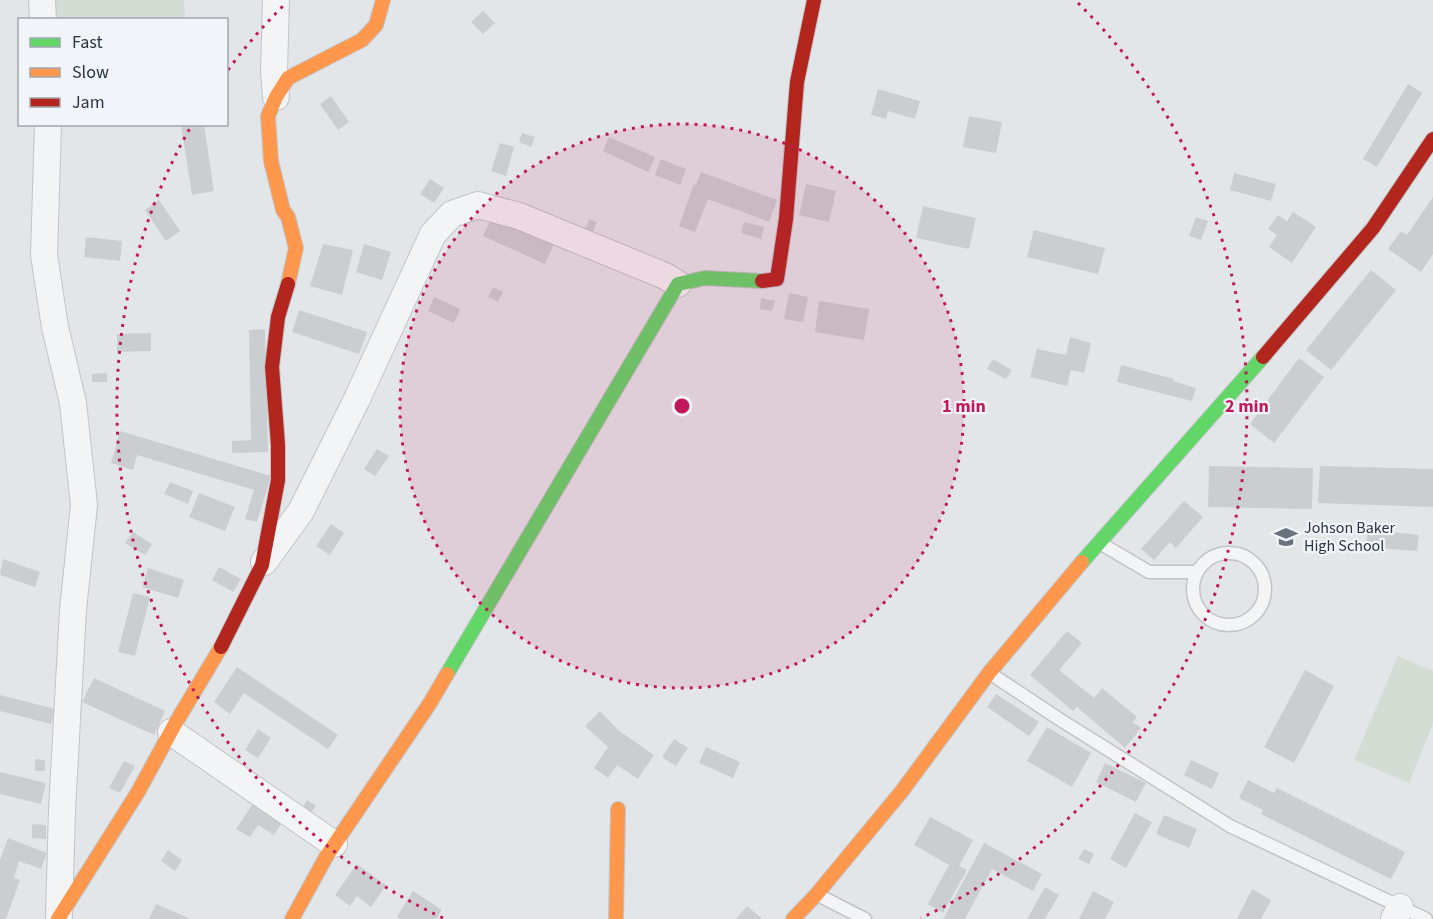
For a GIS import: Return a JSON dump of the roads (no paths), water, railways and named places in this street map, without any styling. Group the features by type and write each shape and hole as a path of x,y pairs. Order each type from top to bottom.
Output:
{"street":[{"path":"42,0 43,18"},
{"path":"276,0 274,72 276,97"},
{"path":"262,565 278,480 278,445 272,367 278,317 293,269 296,248 271,161 268,116 288,78 362,40 375,25 383,0"},
{"path":"292,919 334,844 430,703 678,285 705,278 758,281 777,279 786,219 797,82 814,0"},
{"path":"48,126 44,255 55,327 73,403 84,505 73,610 62,810 59,917"},
{"path":"793,919 902,791 989,673 1373,228 1429,158 1433,139"},
{"path":"59,917 138,792 210,668 262,565 301,512 357,399 433,234 452,214 478,205 519,216 665,276 678,285"},
{"path":"171,732 334,844"},
{"path":"616,919 618,809"}],"lane":[{"path":"1099,543 1149,572 1196,572"},
{"path":"1238,553 1249,558 1257,567 1264,583 1263,601 1258,612 1249,620 1238,625 1226,626 1214,623 1196,607 1192,584 1196,572 1204,562 1214,556 1238,553"},
{"path":"989,673 1230,826 1397,913 1426,919"},
{"path":"816,894 865,919"}],"place":[{"name":"Johson Baker High School","path":"1286,537"}]}
